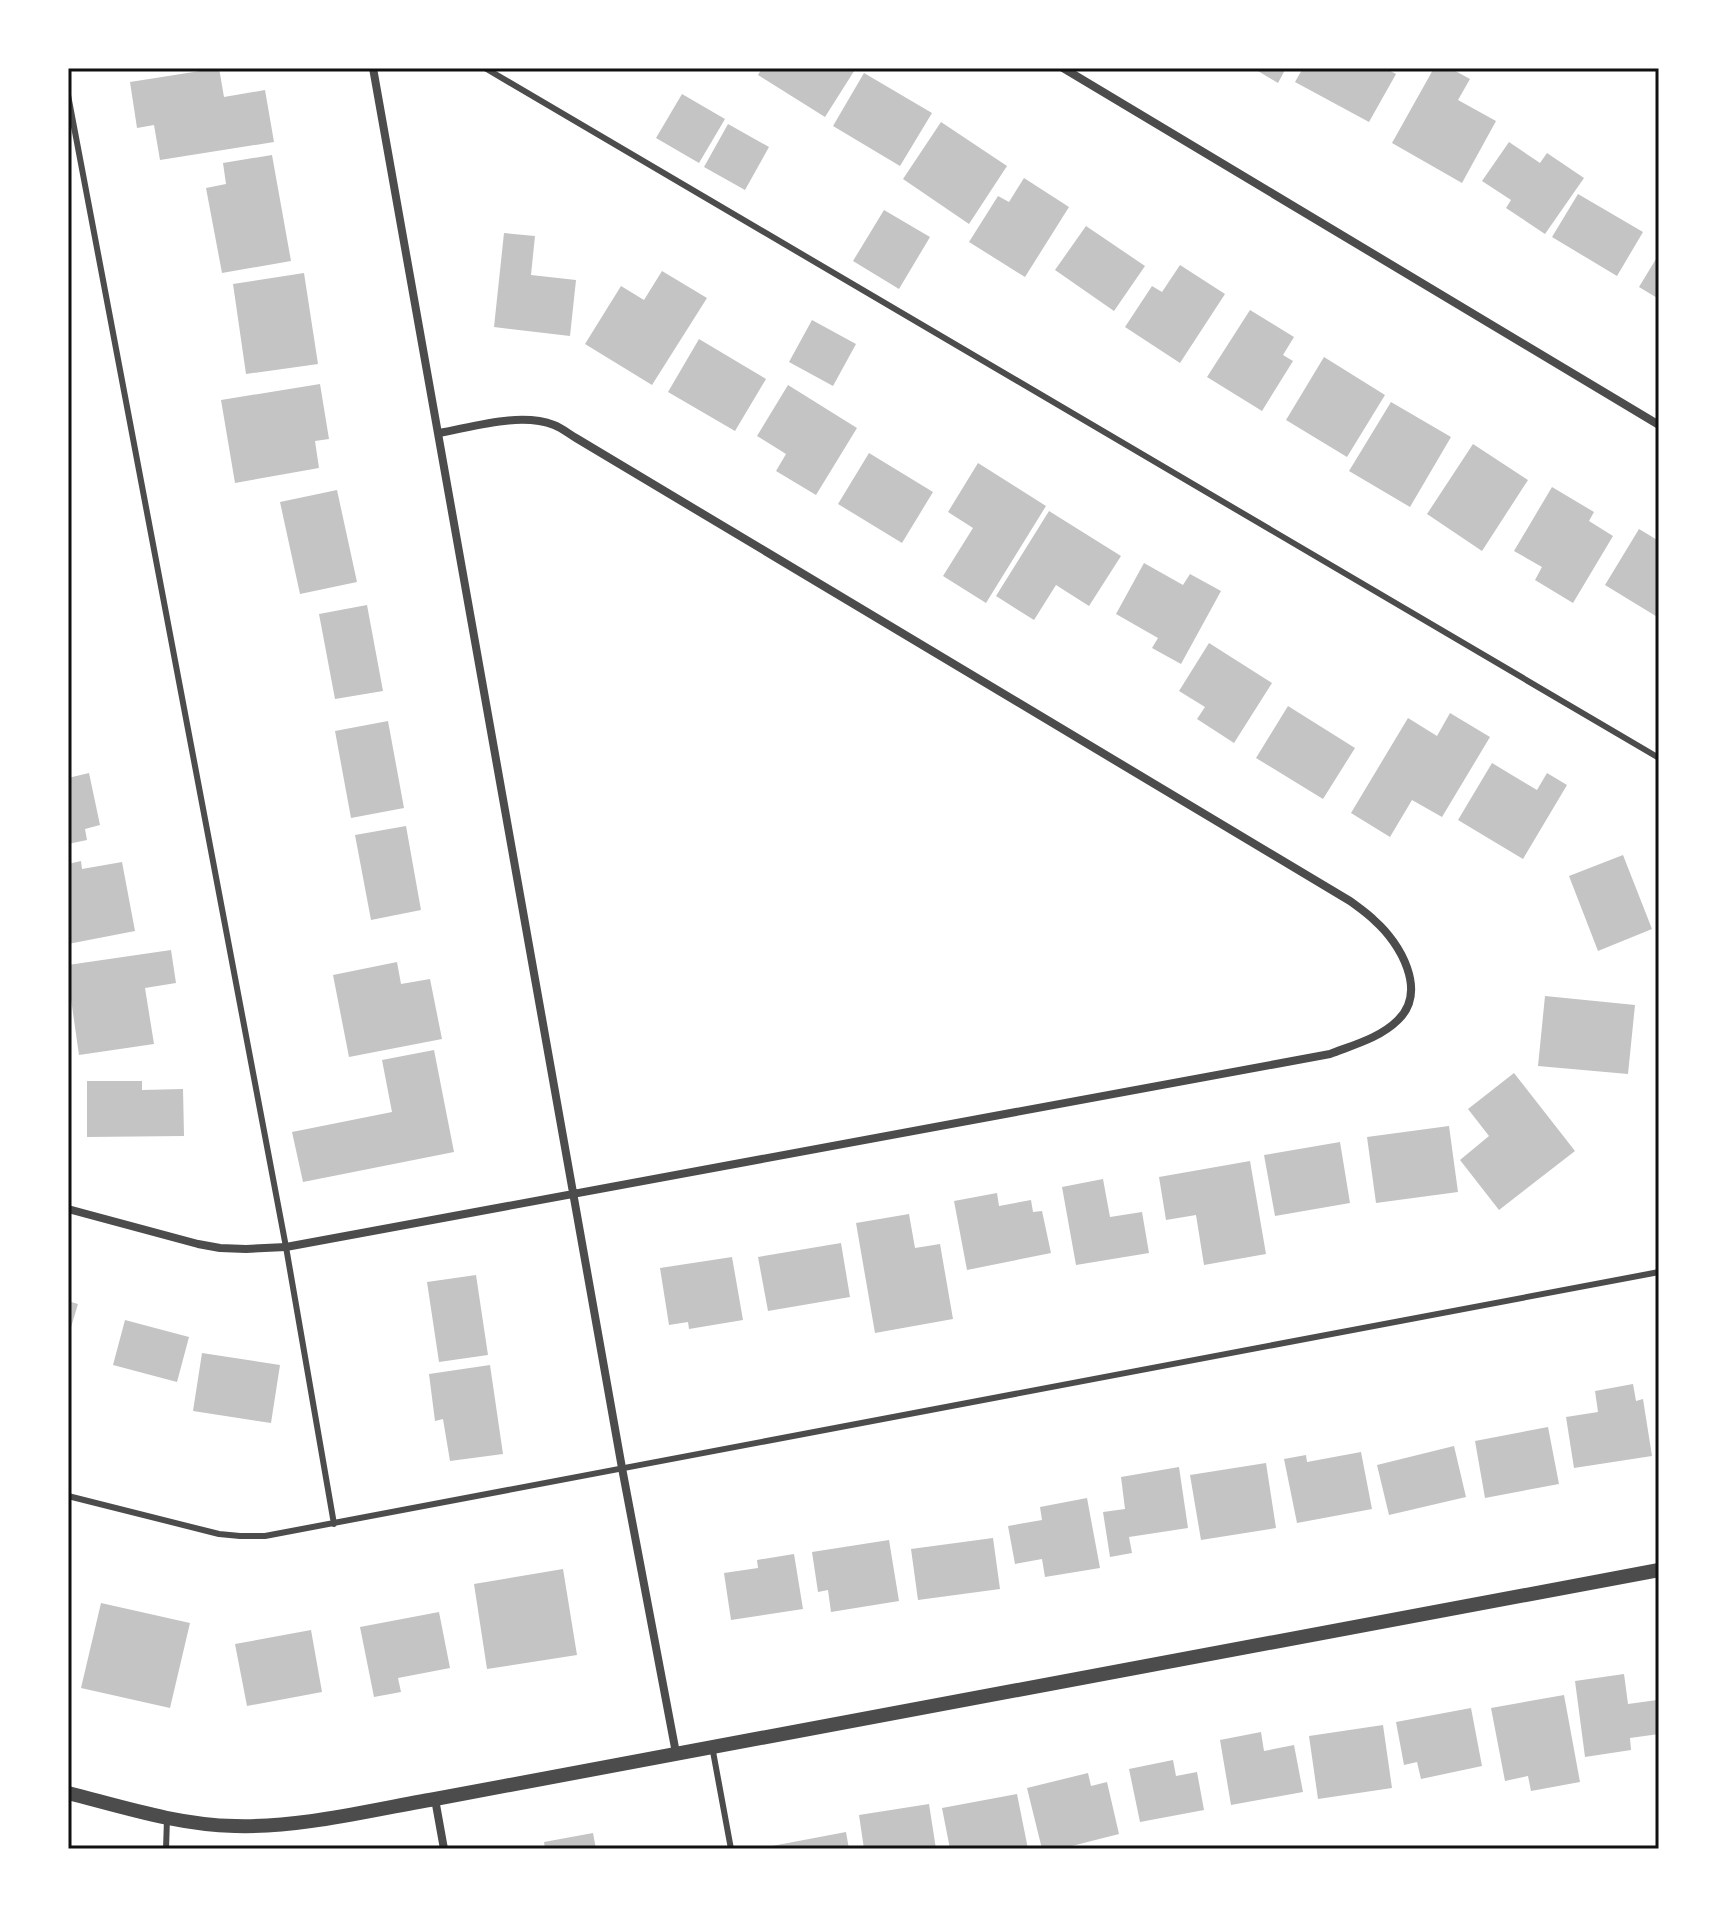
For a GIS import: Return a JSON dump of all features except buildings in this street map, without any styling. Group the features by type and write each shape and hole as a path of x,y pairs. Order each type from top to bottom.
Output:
{"street":[{"path":"373,68 622,1468 676,1753"},
{"path":"1063,68 1659,425"},
{"path":"68,1209 220,1248 286,1247 1330,1054 1367,1040 1399,1019 1411,998 1405,961 1394,943 1376,921 1350,901 554,425 515,420 439,433"},
{"path":"68,1793 167,1819 269,1826 435,1799 1659,1570"},
{"path":"435,1799 444,1849"}],"lane":[{"path":"485,68 1659,758"},
{"path":"68,95 286,1247 334,1524"},
{"path":"68,1496 229,1535 265,1536 1659,1272"},
{"path":"712,1746 731,1849"},
{"path":"166,1849 167,1819"}]}
